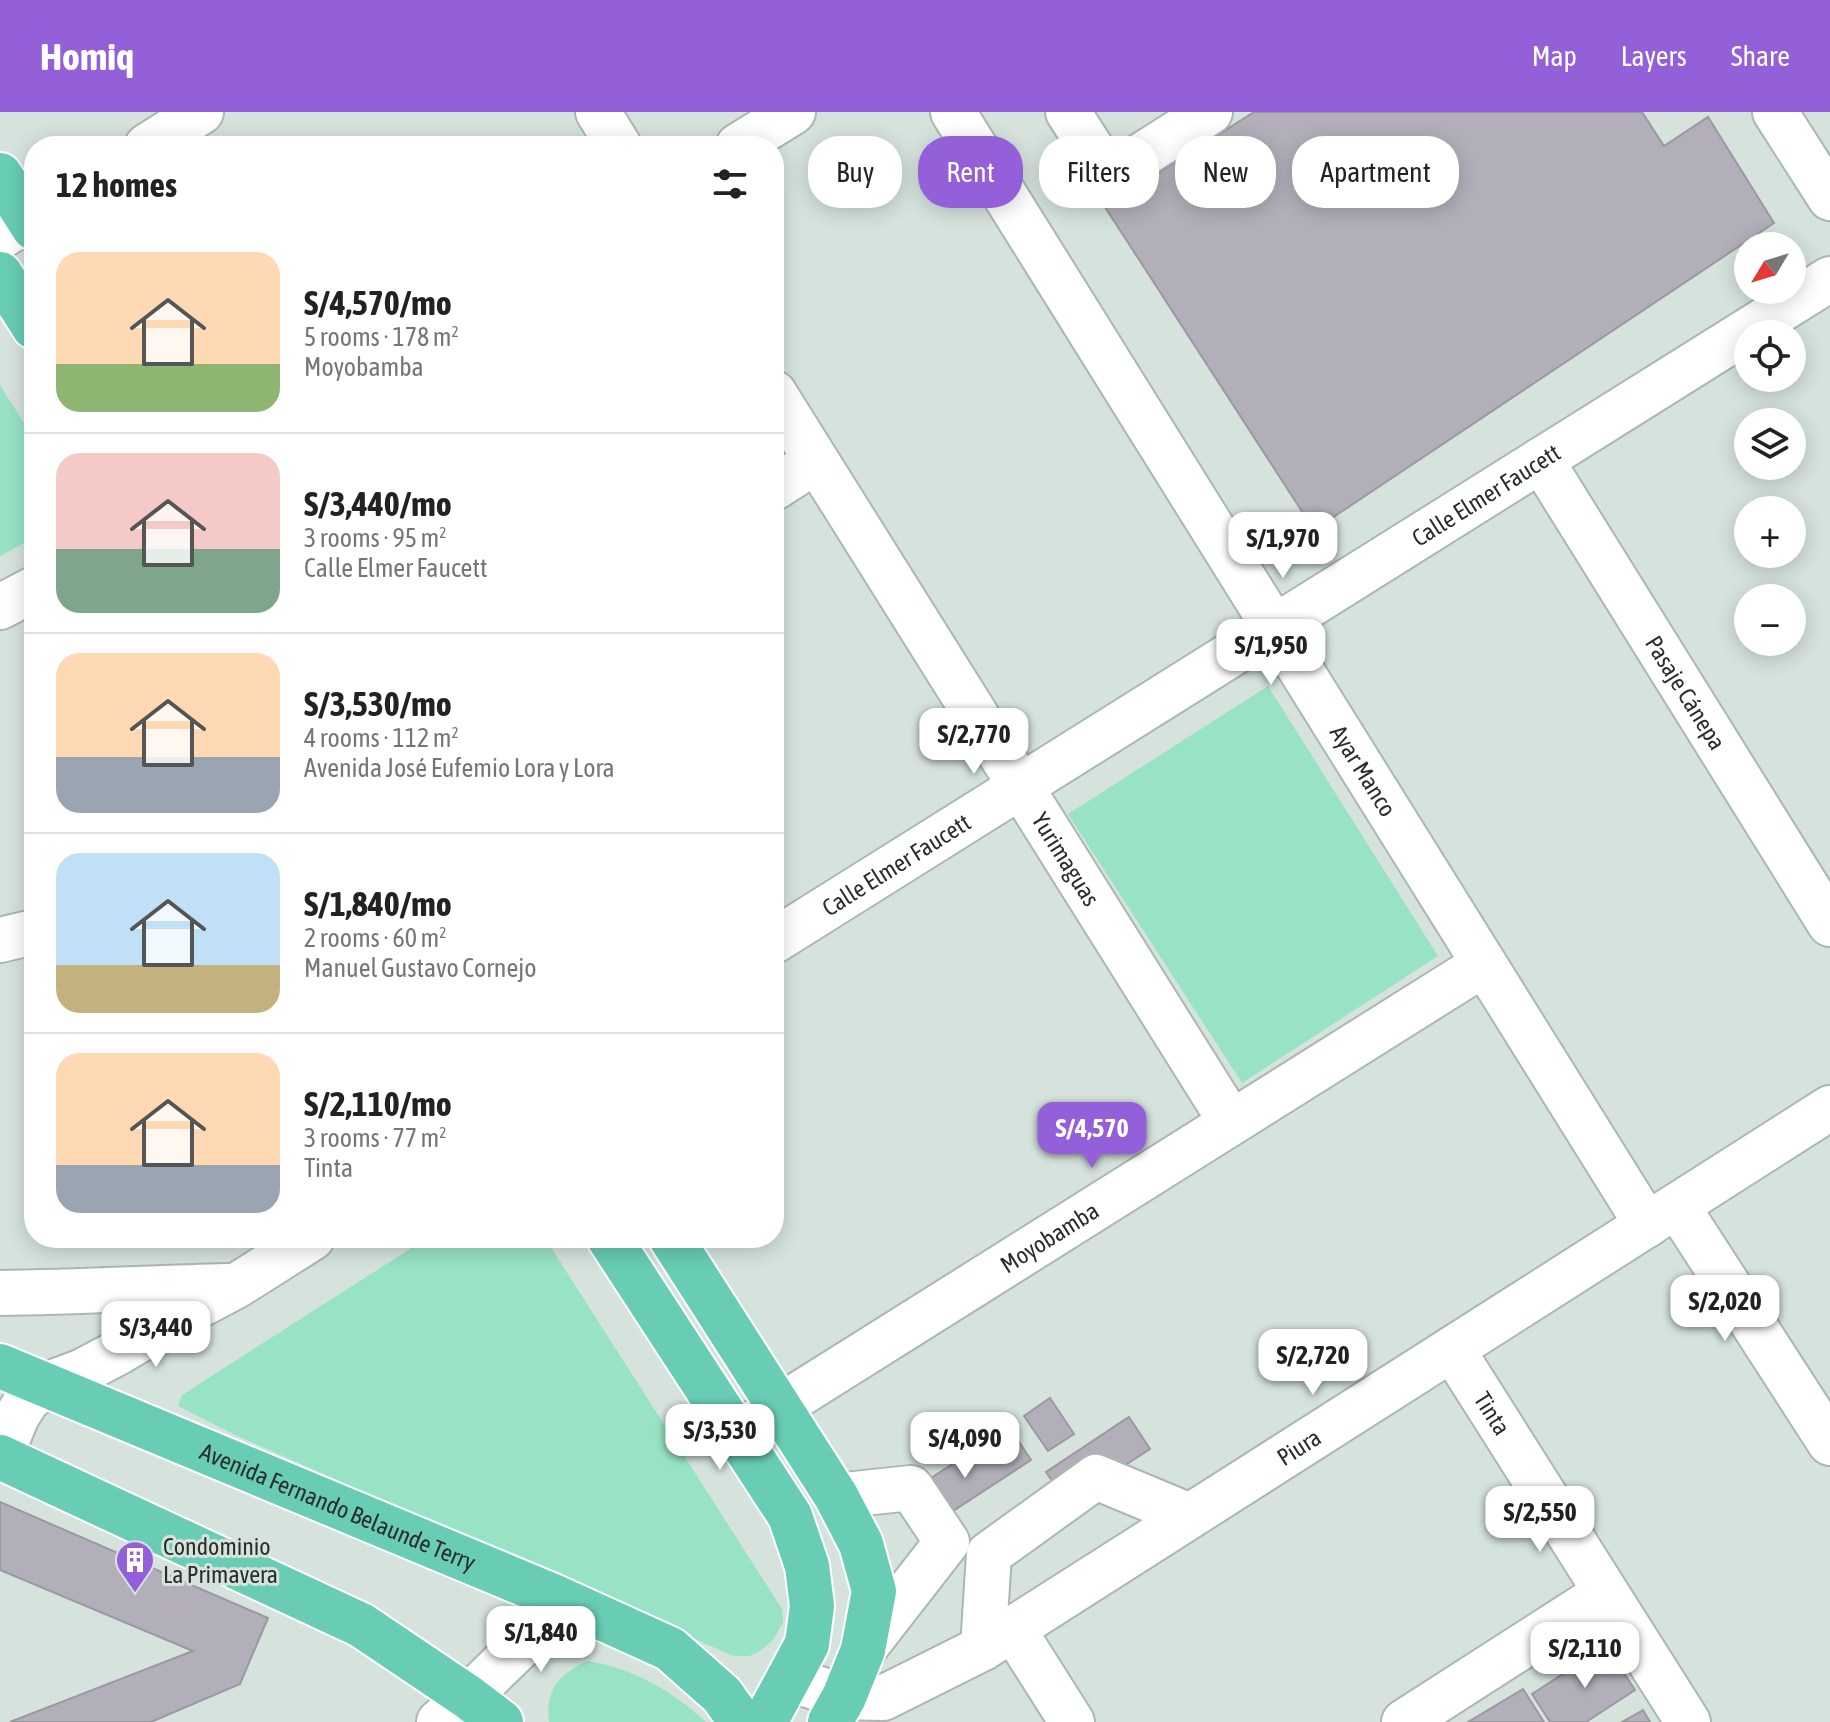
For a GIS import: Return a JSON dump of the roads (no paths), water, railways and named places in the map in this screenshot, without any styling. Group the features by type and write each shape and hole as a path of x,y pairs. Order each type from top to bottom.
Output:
{"main road":[{"path":"0,175 24,225"},
{"path":"0,274 24,311"},
{"path":"615,1248 790,1516 807,1566 812,1606 807,1644 765,1722"},
{"path":"677,1248 836,1496 861,1544 874,1591 863,1650 837,1710"},
{"name":"Avenida Fernando Belaunde Terry","path":"0,1366 566,1602 670,1649 722,1695 741,1722"},
{"path":"0,1457 361,1625 469,1714"}],"street":[{"path":"163,136 201,112"},
{"path":"598,112 613,136"},
{"path":"754,136 793,112"},
{"name":"Ayar Manco","path":"953,112 1484,964 1662,1215 1830,1443"},
{"path":"1068,112 1109,176 1210,112"},
{"path":"1775,112 1830,198"},
{"name":"Calle Elmer Faucett","path":"784,935 1830,279"},
{"name":"Yurimaguas","path":"784,409 1231,1122"},
{"name":"Pasaje Cánepa","path":"1541,460 1830,924"},
{"path":"784,482 816,461"},
{"path":"0,607 24,594"},
{"path":"0,940 24,934"},
{"name":"Moyobamba","path":"736,1434 1484,964"},
{"name":"Piura","path":"790,1679 837,1710 883,1698 998,1638 1830,1108"},
{"path":"0,1457 27,1400 46,1385 83,1371 117,1353 296,1248"},
{"path":"0,1293 236,1286"},
{"name":"Tinta","path":"1452,1349 1688,1722"},
{"path":"989,1554 1096,1477 1190,1516"},
{"path":"836,1496 911,1488 947,1542 989,1554"},
{"path":"863,1650 947,1542"},
{"path":"989,1554 998,1638 1072,1722"},
{"path":"1404,1722 1605,1593"},
{"path":"469,1714 566,1602"}],"place":[{"name":"Condominio La Primavera","path":"135,1594"}]}
